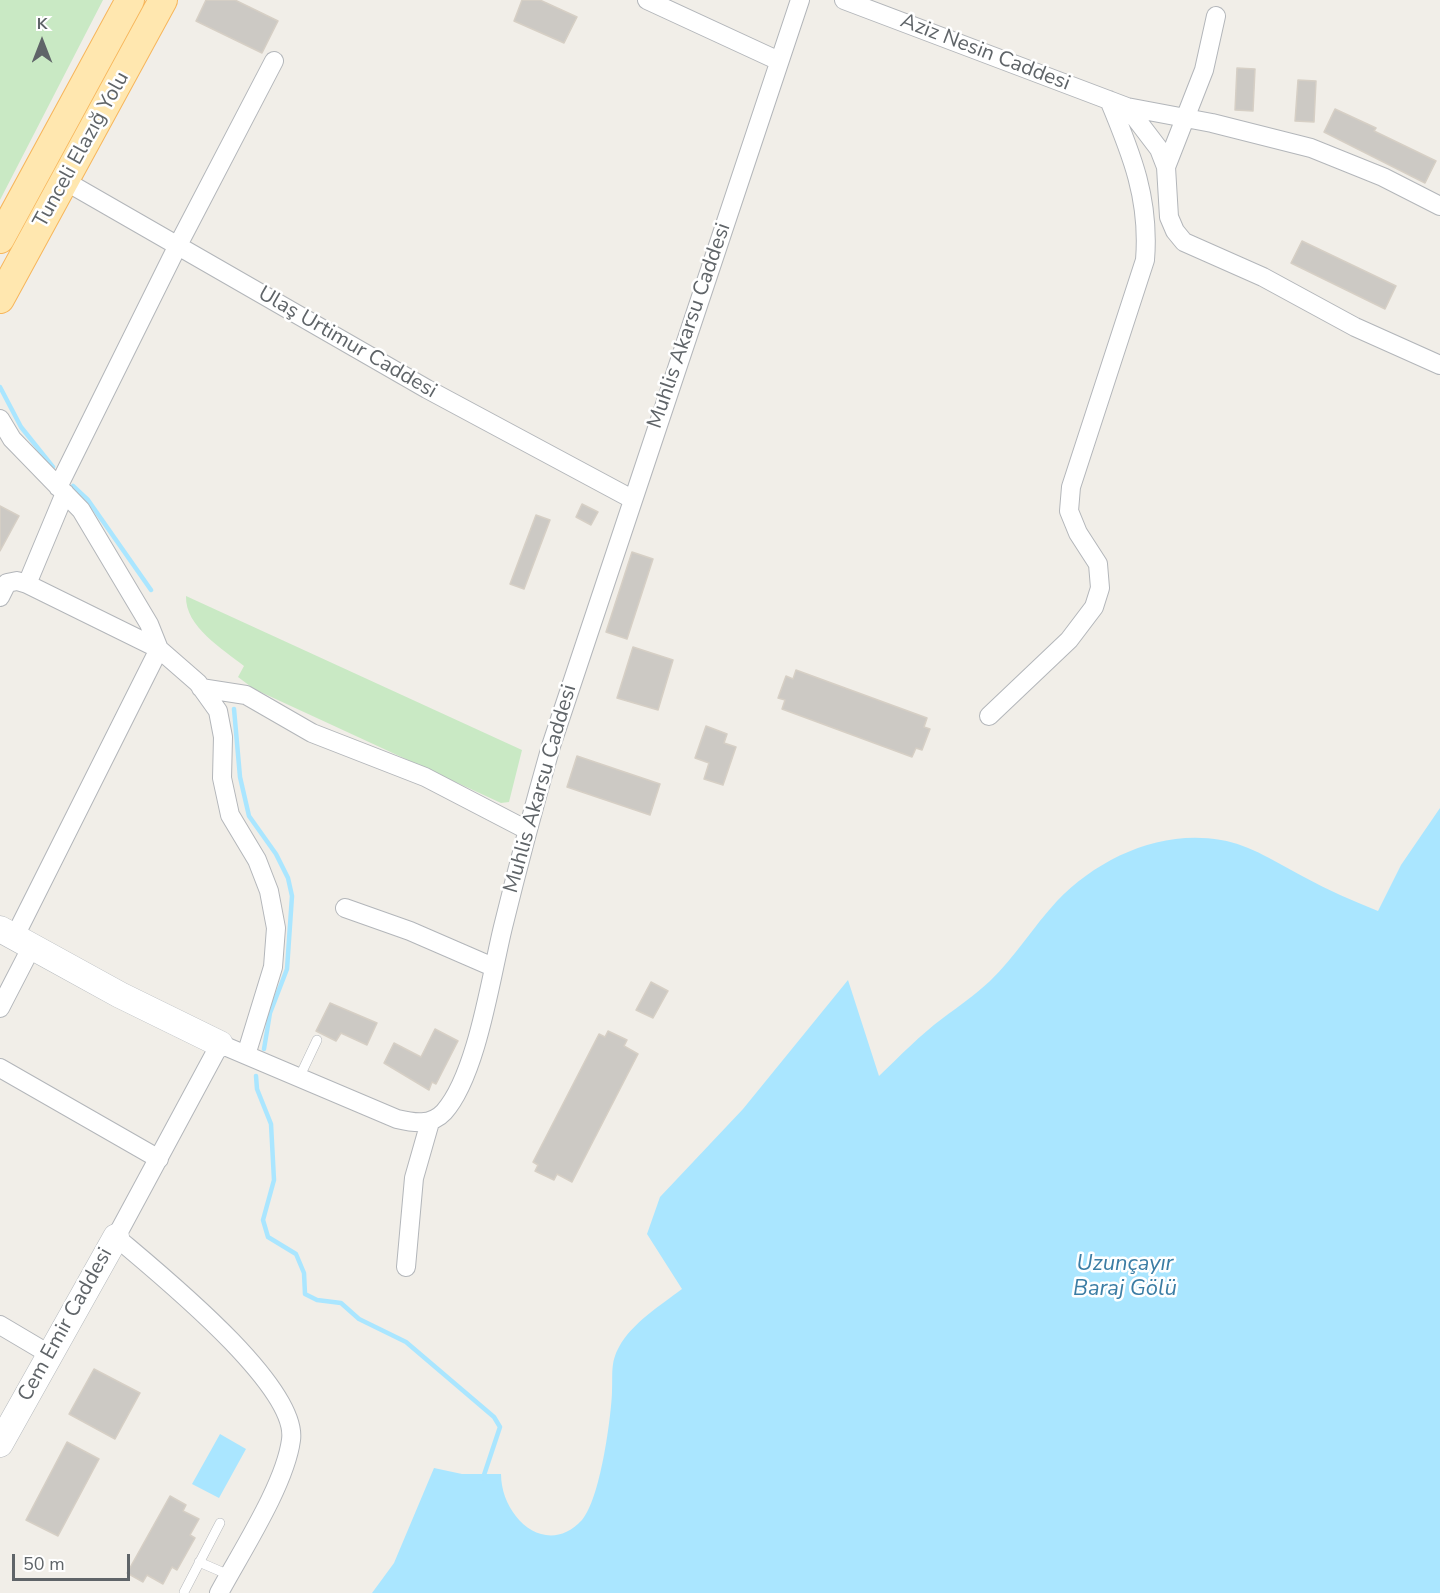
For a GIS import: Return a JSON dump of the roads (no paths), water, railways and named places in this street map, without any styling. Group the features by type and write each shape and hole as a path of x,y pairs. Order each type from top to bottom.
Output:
{"main road":[{"name":"Tunceli Elazığ Yolu","path":"0,239 130,0"},
{"name":"Tunceli Elazığ Yolu","path":"0,299 163,0"}],"street":[{"path":"647,0 779,61"},
{"name":"Muhlis Akarsu Caddesi","path":"430,1122 442,1114 461,1085 472,1054 527,830 551,746 800,0"},
{"name":"Aziz Nesin Caddesi","path":"844,0 1127,107 1187,118 1311,148 1383,177 1440,206"},
{"path":"1166,167 1204,70 1216,16"},
{"path":"27,584 62,490 177,247 274,61"},
{"path":"989,716 1069,640 1094,607 1100,588 1098,564 1078,533 1069,511 1071,487 1145,260 1148,231 1135,163 1109,100"},
{"path":"1127,107 1151,135 1166,167 1169,217 1175,231 1184,242 1263,277 1355,327 1440,365"},
{"name":"Ulaş Urtimur Caddesi","path":"65,181 427,389 632,499"},
{"path":"0,419 12,439 81,510 149,624 159,649 15,938 0,1008"},
{"path":"0,597 7,583 17,581 27,584 159,649 201,688 218,711 223,737 222,778 230,815 257,860 269,891 276,928 273,967 246,1055"},
{"path":"201,688 246,696 312,733 425,777 527,830"},
{"path":"345,908 410,931 493,967"},
{"path":"15,938 220,1044 398,1119 417,1123 430,1122 414,1178 406,1267"},
{"path":"219,1593 281,1477 292,1439 290,1419 279,1395 249,1360 162,1276 116,1237 220,1044"},
{"path":"0,1068 159,1159"},
{"name":"Cem Emir Caddesi","path":"0,1444 116,1237"},
{"path":"0,1325 49,1354"}],"lane":[{"path":"299,1078 317,1040"},
{"path":"184,1592 220,1523"},
{"path":"199,1562 229,1575"}],"water":[{"name":"Uzunçayır Baraj Gölü","path":"1440,808 1440,1593 372,1593 394,1563 434,1468 462,1474 501,1474 503,1490 517,1518 528,1528 541,1534 554,1535 568,1531 582,1520 594,1495 603,1459 616,1353 639,1322 682,1289 647,1234 660,1197 743,1109 848,980 879,1076 926,1031 990,981 1048,911 1073,886 1111,860 1132,850 1176,839 1198,838 1232,842 1378,911 1401,865"},
{"path":"220,1434 246,1449 219,1498 192,1484"}],"waterway":[{"path":"0,387 21,427 53,467"},
{"path":"73,486 88,500 151,590"},
{"path":"234,709 240,777 249,816 276,854 288,878 292,896 287,969 270,1013 264,1049"},
{"path":"256,1076 257,1089 271,1124 274,1180 263,1220 268,1237 296,1254 304,1273 305,1294 317,1300 341,1303 359,1319 406,1342 494,1417 500,1427 483,1478"}]}
